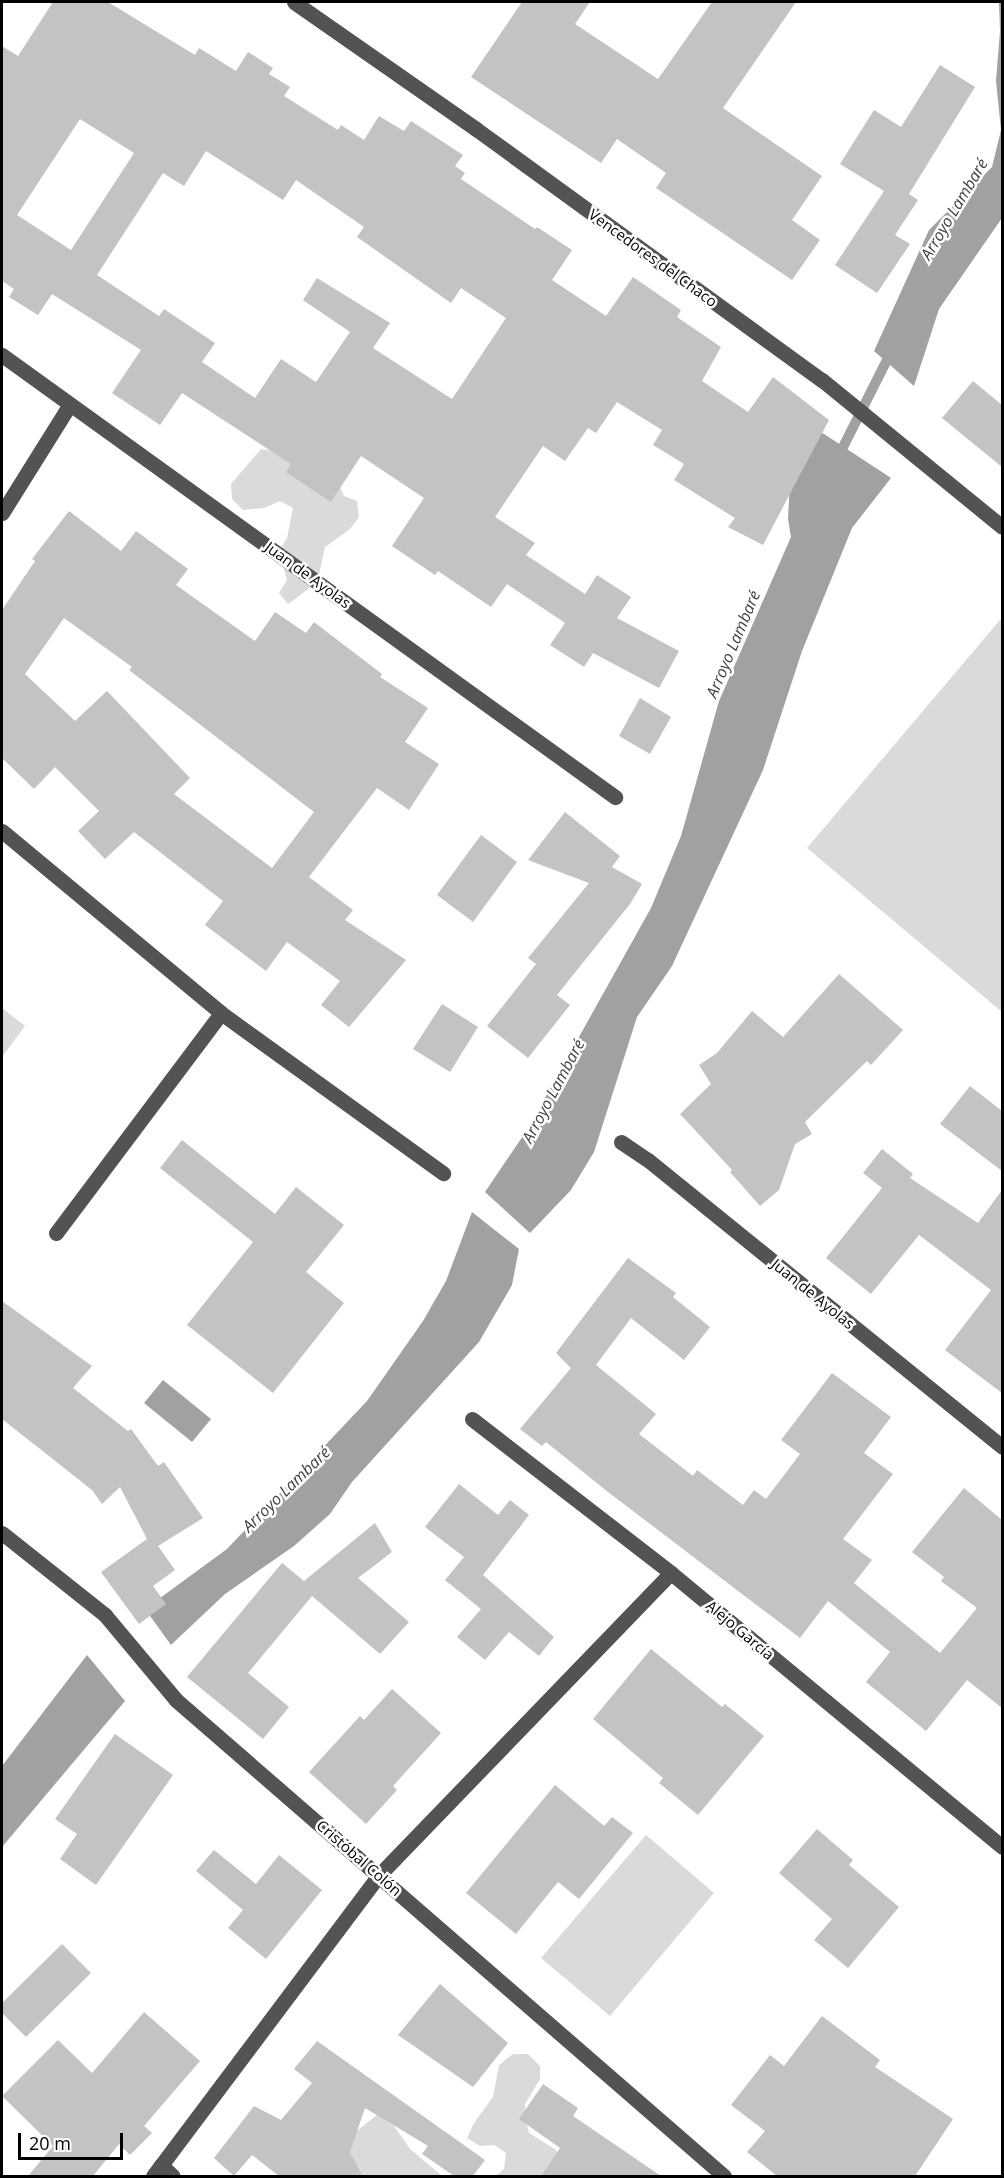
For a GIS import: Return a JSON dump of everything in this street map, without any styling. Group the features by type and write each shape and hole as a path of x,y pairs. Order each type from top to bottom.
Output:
{"street":[{"name":"Vencedores del Chaco","path":"294,2 476,129 822,380 1002,527"},
{"name":"Juan de Ayolas","path":"2,355 615,797"},
{"path":"2,513 70,404"},
{"path":"2,831 221,1013 443,1173"},
{"path":"56,1233 221,1013"},
{"name":"Juan de Ayolas","path":"621,1142 648,1160 1002,1447"},
{"name":"Alejo García","path":"472,1419 671,1573 1002,1846"},
{"name":"Cristóbal Colón","path":"2,1533 105,1615 176,1700 724,2176"},
{"path":"173,2176 157,2171 379,1875 671,1573"}],"shaded area":[{"path":"261,449 289,454 338,483 344,496 357,501 359,517 350,529 325,547 319,575 311,587 288,604 279,593 287,580 279,551 287,538 293,508 280,501 264,508 243,510 232,499 231,484"},
{"path":"1000,620 1002,622 1002,1012 807,848"},
{"path":"2,1008 25,1026 2,1057"},
{"path":"646,1835 714,1893 610,2016 541,1958"},
{"path":"513,2054 528,2054 540,2066 540,2079 525,2104 526,2120 529,2133 556,2150 562,2165 560,2176 496,2176 504,2169 506,2153 494,2145 480,2146 467,2138 474,2123 493,2097 499,2065"},
{"path":"377,2115 394,2126 410,2149 442,2176 363,2176 350,2152 349,2137"}],"water":[{"path":"999,2 1002,2 1002,218 939,309 914,386 874,351 929,230 992,167 1001,130 996,81 1000,31"},
{"path":"821,432 891,478 852,528 802,651 763,770 672,966 637,1017 594,1152 571,1190 530,1233 485,1192 527,1130 651,908 681,836 719,701 791,537 788,519 790,482"},
{"path":"472,1212 519,1249 512,1285 479,1342 352,1482 330,1514 294,1546 225,1594 171,1645 145,1609 227,1549 367,1401 423,1321 446,1281"},
{"path":"163,1380 211,1419 192,1442 144,1403"},
{"path":"87,1655 125,1701 2,1847 2,1766"}],"building":[{"path":"53,2 108,2 195,55 199,48 236,71 248,52 273,68 269,74 290,87 284,96 338,130 341,125 364,140 379,116 404,131 411,121 463,155 455,166 465,173 461,179 535,229 537,227 572,250 552,280 606,316 633,277 681,310 677,317 721,347 702,381 748,412 773,377 829,420 763,545 728,527 735,518 674,480 684,464 653,445 662,430 617,402 596,433 588,428 565,461 543,446 495,517 535,543 526,555 585,594 597,575 631,597 617,618 679,651 659,688 593,653 584,667 550,645 565,623 507,584 491,607 438,571 435,575 392,546 424,498 361,456 331,502 286,472 291,464 182,393 160,425 112,393 141,350 52,294 38,315 9,297 14,289 2,281 2,46 18,56","holes":["80,119 134,153 71,250 17,215","206,151 283,200 296,180 364,227 357,237 451,303 461,288 506,318 452,399 373,348 390,323 317,278 303,300 350,332 316,382 281,359 255,398 202,362 215,343 164,309 159,316 97,275 163,173 184,186"]},
{"path":"522,2 590,2 575,24 658,79 712,2 796,2 723,108 822,176 792,220 820,240 792,280 656,188 666,173 617,139 601,163 471,77"},
{"path":"940,65 975,87 909,194 918,200 895,235 910,244 877,293 835,265 884,191 840,164 874,110 901,127"},
{"path":"973,381 1002,405 1002,467 942,418"},
{"path":"69,511 121,551 136,531 188,569 176,585 255,641 275,612 306,633 314,622 382,674 380,677 428,708 405,742 439,764 409,810 377,788 309,877 353,910 345,920 406,960 349,1027 321,1005 340,981 287,942 266,971 205,925 223,901 134,832 105,859 78,831 99,811 55,767 34,789 2,758 2,610 35,561 32,559","holes":["64,618 132,667 129,670 314,812 272,868 174,794 190,778 107,691 75,721 25,674"]},
{"path":"640,698 671,717 650,754 619,736"},
{"path":"565,812 620,856 612,867 642,884 630,904 557,995 570,1005 528,1058 487,1026 536,964 528,958 589,883 528,860"},
{"path":"481,835 517,862 473,922 437,895"},
{"path":"839,974 903,1030 871,1065 867,1061 805,1122 812,1134 795,1144 779,1190 760,1206 730,1172 732,1170 680,1114 711,1084 699,1065 717,1053 752,1011 783,1037"},
{"path":"442,1004 478,1027 450,1072 413,1049"},
{"path":"970,1086 1002,1111 1002,1171 940,1124"},
{"path":"182,1140 275,1214 296,1187 344,1225 306,1272 344,1303 273,1393 187,1325 253,1242 160,1168"},
{"path":"882,1149 913,1174 910,1178 978,1223 1002,1190 1002,1393 945,1350 991,1290 919,1235 871,1294 826,1258 882,1188 863,1173"},
{"path":"628,1258 676,1293 673,1297 710,1327 684,1360 631,1318 596,1365 656,1414 639,1434 693,1476 697,1470 743,1505 754,1490 766,1499 800,1454 781,1440 832,1373 891,1417 864,1453 893,1474 843,1539 872,1560 854,1583 940,1653 977,1608 941,1581 944,1577 912,1552 964,1488 1002,1520 1002,1708 967,1680 926,1731 866,1682 890,1652 828,1601 800,1638 546,1442 542,1446 520,1429 571,1368 556,1353"},
{"path":"2,1301 92,1366 73,1388 128,1431 131,1429 158,1466 164,1462 203,1518 158,1546 175,1570 153,1586 166,1604 139,1624 101,1572 147,1539 120,1487 102,1504 92,1490 2,1419"},
{"path":"459,1484 498,1515 510,1500 529,1515 483,1575 554,1637 539,1656 509,1632 485,1660 457,1637 481,1609 445,1580 464,1557 425,1527"},
{"path":"375,1523 392,1552 358,1578 409,1622 380,1654 312,1596 248,1673 289,1707 263,1739 187,1677 282,1563 304,1581"},
{"path":"651,1649 722,1707 725,1704 764,1736 698,1815 659,1783 663,1778 593,1719"},
{"path":"392,1689 441,1733 393,1786 397,1790 366,1824 309,1772 360,1716 364,1720"},
{"path":"115,1734 173,1775 96,1885 60,1859 77,1834 55,1819"},
{"path":"555,1785 604,1826 612,1817 633,1833 579,1899 558,1882 516,1934 466,1893"},
{"path":"817,1829 853,1860 849,1865 899,1907 848,1968 814,1940 832,1919 779,1873"},
{"path":"214,1850 256,1884 279,1855 322,1890 266,1959 228,1928 243,1910 196,1871"},
{"path":"62,1944 91,1973 26,2037 2,2013 2,2003"},
{"path":"440,1984 508,2043 473,2087 398,2035"},
{"path":"144,2012 200,2061 144,2126 152,2133 130,2155 119,2144 93,2176 28,2176 53,2146 2,2096 58,2040 92,2073"},
{"path":"822,2016 880,2060 875,2067 953,2119 915,2176 777,2176 747,2152 765,2131 731,2105 770,2055 784,2066"},
{"path":"317,2041 485,2160 473,2176 454,2176 422,2154 428,2146 365,2108 350,2152 363,2176 279,2176 252,2155 234,2176 214,2158 254,2106 281,2120 312,2083 294,2069"},
{"path":"543,2084 578,2108 573,2116 661,2176 541,2176 560,2148 519,2119"}],"waterway":[{"name":"Arroyo Lambaré","path":"837,459 892,350"}]}
